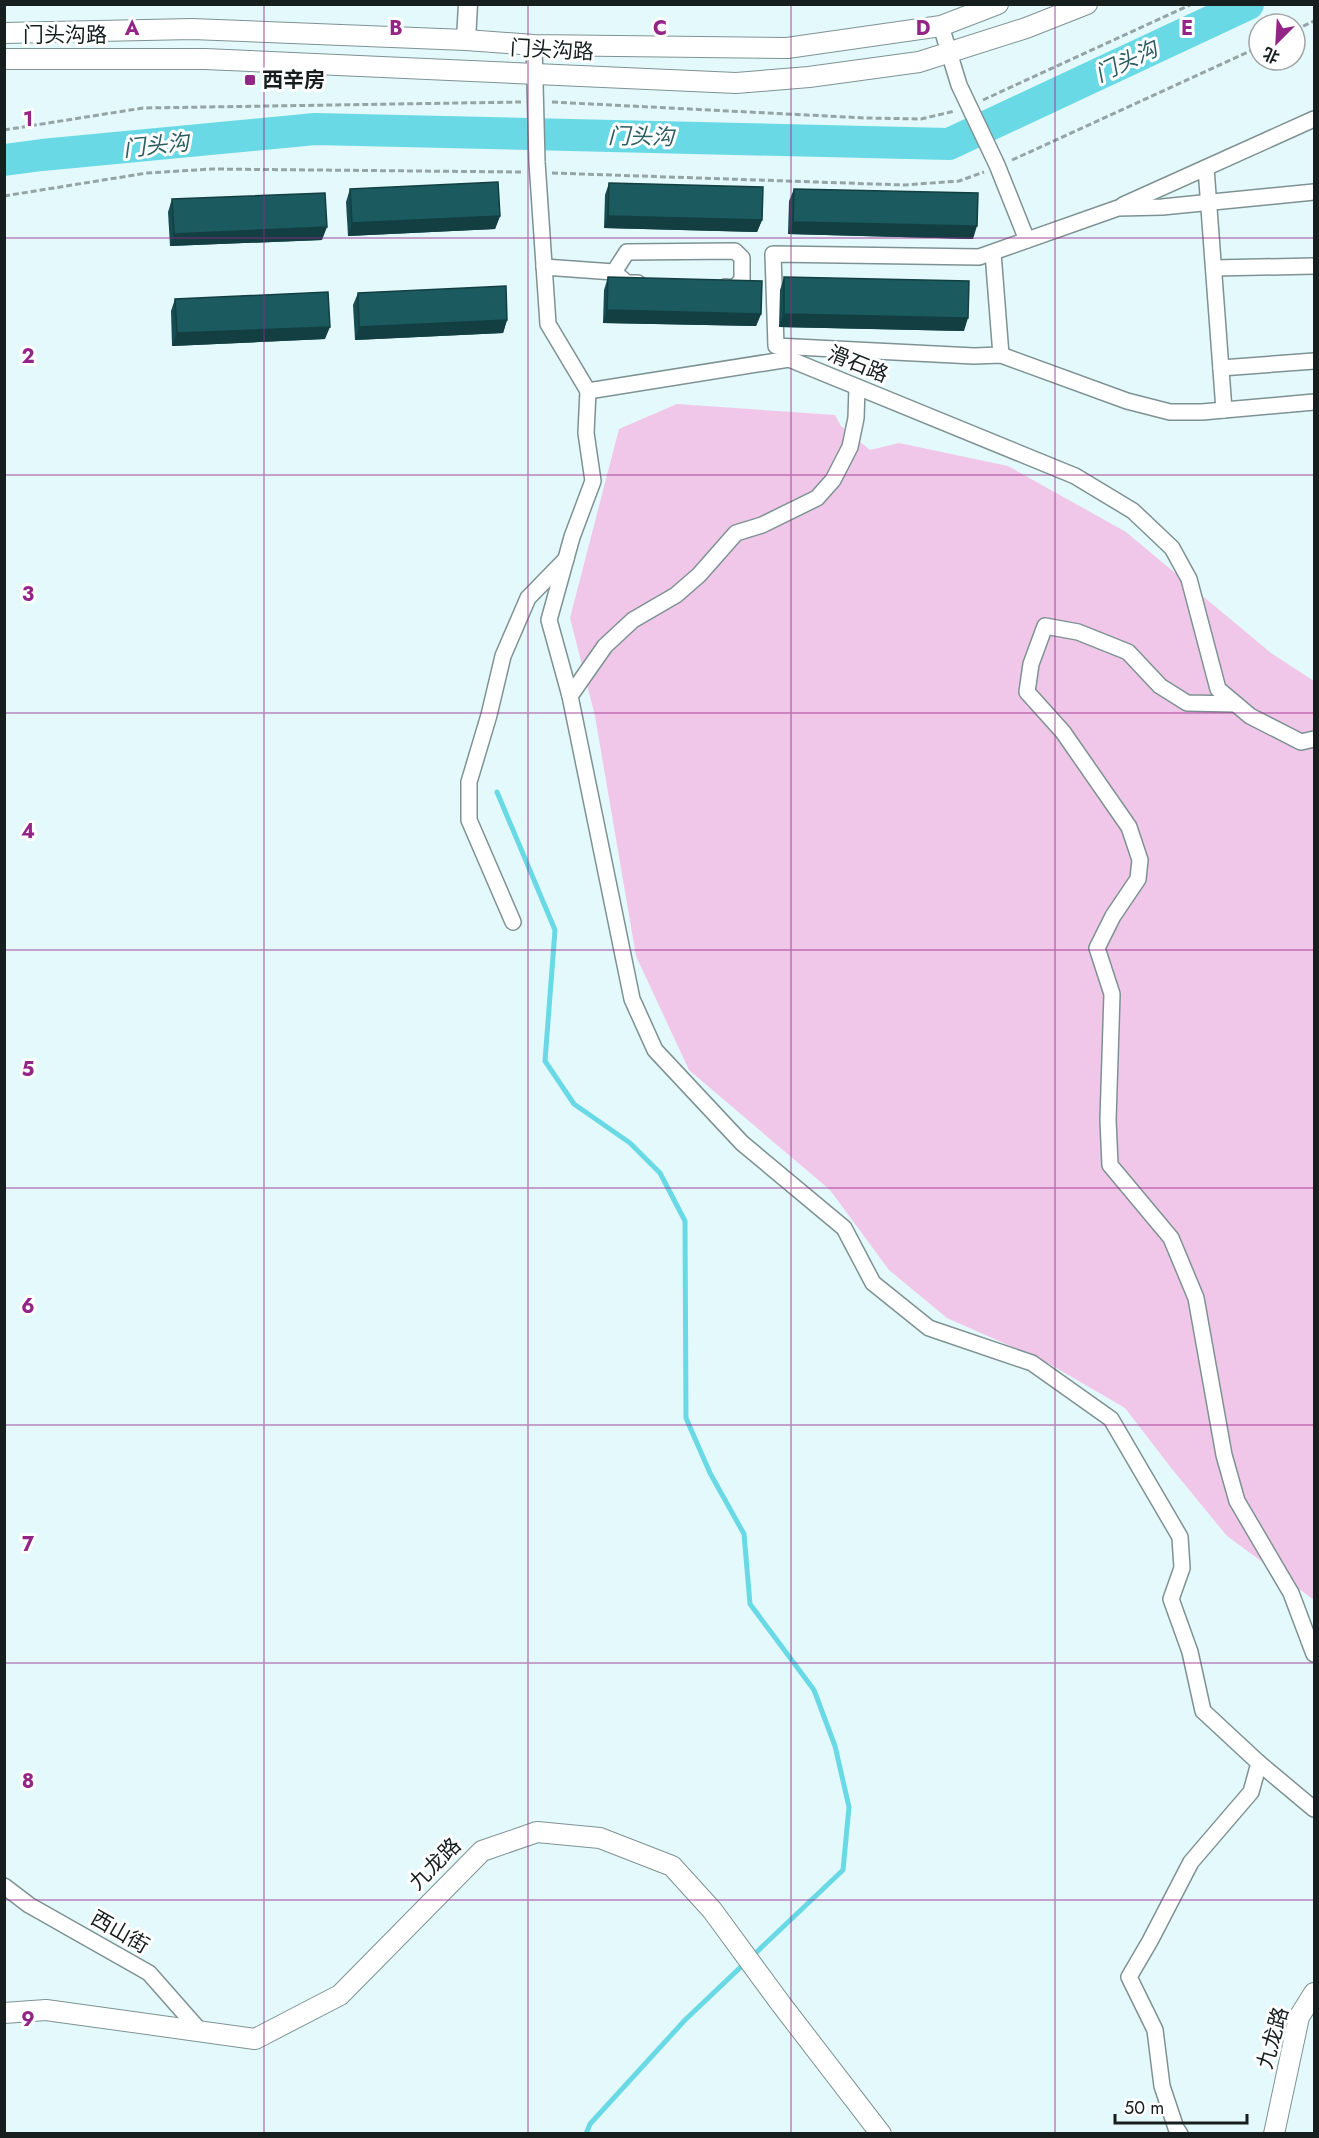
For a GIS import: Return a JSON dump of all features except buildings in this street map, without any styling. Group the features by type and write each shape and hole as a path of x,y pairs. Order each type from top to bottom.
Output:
{"main road":[{"name":"门头沟路","path":"4,33 192,29 466,39 534,45 787,48 941,26 998,4"},
{"name":"门头沟路","path":"4,59 205,59 736,83 808,77 919,62 1026,28 1087,4"},
{"name":"九龙路","path":"4,2013 46,2010 255,2039 340,1995 482,1851 537,1832 600,1838 672,1866 712,1910 881,2133"},
{"name":"九龙路","path":"1274,2133 1299,2017 1314,1993"}],"street":[{"path":"466,39 468,4"},
{"path":"941,26 958,85 997,166 1027,240"},
{"path":"534,45 537,167 548,324 588,391 586,434 593,481 566,559 549,620 570,696 632,999 655,1050 742,1143 844,1228 873,1283 928,1328 1032,1363 1111,1419 1180,1537 1182,1568 1171,1599 1190,1652 1203,1711 1259,1763 1314,1809"},
{"path":"1314,119 1118,208 979,257 773,254 776,346 974,356 1000,355 1116,398 1170,412 1314,402"},
{"path":"1206,168 1224,410"},
{"path":"1118,208 1162,207 1314,192"},
{"path":"614,272 627,252 735,251 742,258 742,280 734,288 713,287"},
{"path":"993,252 1000,355"},
{"path":"1214,268 1314,266"},
{"path":"543,267 614,272 627,283 648,284"},
{"name":"滑石路","path":"588,391 789,358 1075,476 1133,511 1172,548 1189,579 1218,689 1250,716 1301,742 1314,739"},
{"path":"1221,368 1314,361"},
{"path":"570,696 605,646 633,620 676,595 699,575 736,533 762,525 818,498 833,480 850,447 856,418 857,387"},
{"path":"513,922 469,820 469,782 489,715 503,656 511,637 528,598 566,559"},
{"path":"1235,704 1187,703 1160,686 1128,652 1078,632 1046,626 1031,664 1027,692 1064,732 1123,818 1129,828 1140,860 1138,879 1113,916 1097,948 1112,994 1108,1120 1110,1166 1171,1238 1196,1298 1224,1455 1237,1501 1291,1593 1314,1654"},
{"path":"1180,2133 1176,2128 1162,2086 1155,2030 1129,1977 1191,1862 1251,1792 1259,1763"},
{"name":"西山街","path":"4,1886 29,1905 149,1973 201,2032"}],"path":[{"path":"4,130 143,108 535,102 921,119 950,113 968,106 1192,4"},
{"path":"4,196 147,173 212,169 537,167 904,185 959,181 1247,52"}],"shaded area":[{"path":"677,404 835,415 841,426 870,450 899,443 1008,466 1126,532 1271,653 1314,681 1314,1600 1227,1536 1125,1408 1046,1362 947,1318 889,1270 830,1190 689,1070 636,956 595,716 570,618 619,429"}],"waterway":[{"name":"门头沟","path":"4,160 315,129 949,144 1248,4"},
{"path":"497,792 555,930 545,1061 574,1104 630,1143 660,1173 685,1221 686,1418 710,1473 744,1534 750,1604 814,1690 835,1746 849,1807 843,1870 685,2020 590,2124 586,2134"}],"place":[{"name":"西辛房","path":"250,80"}]}
